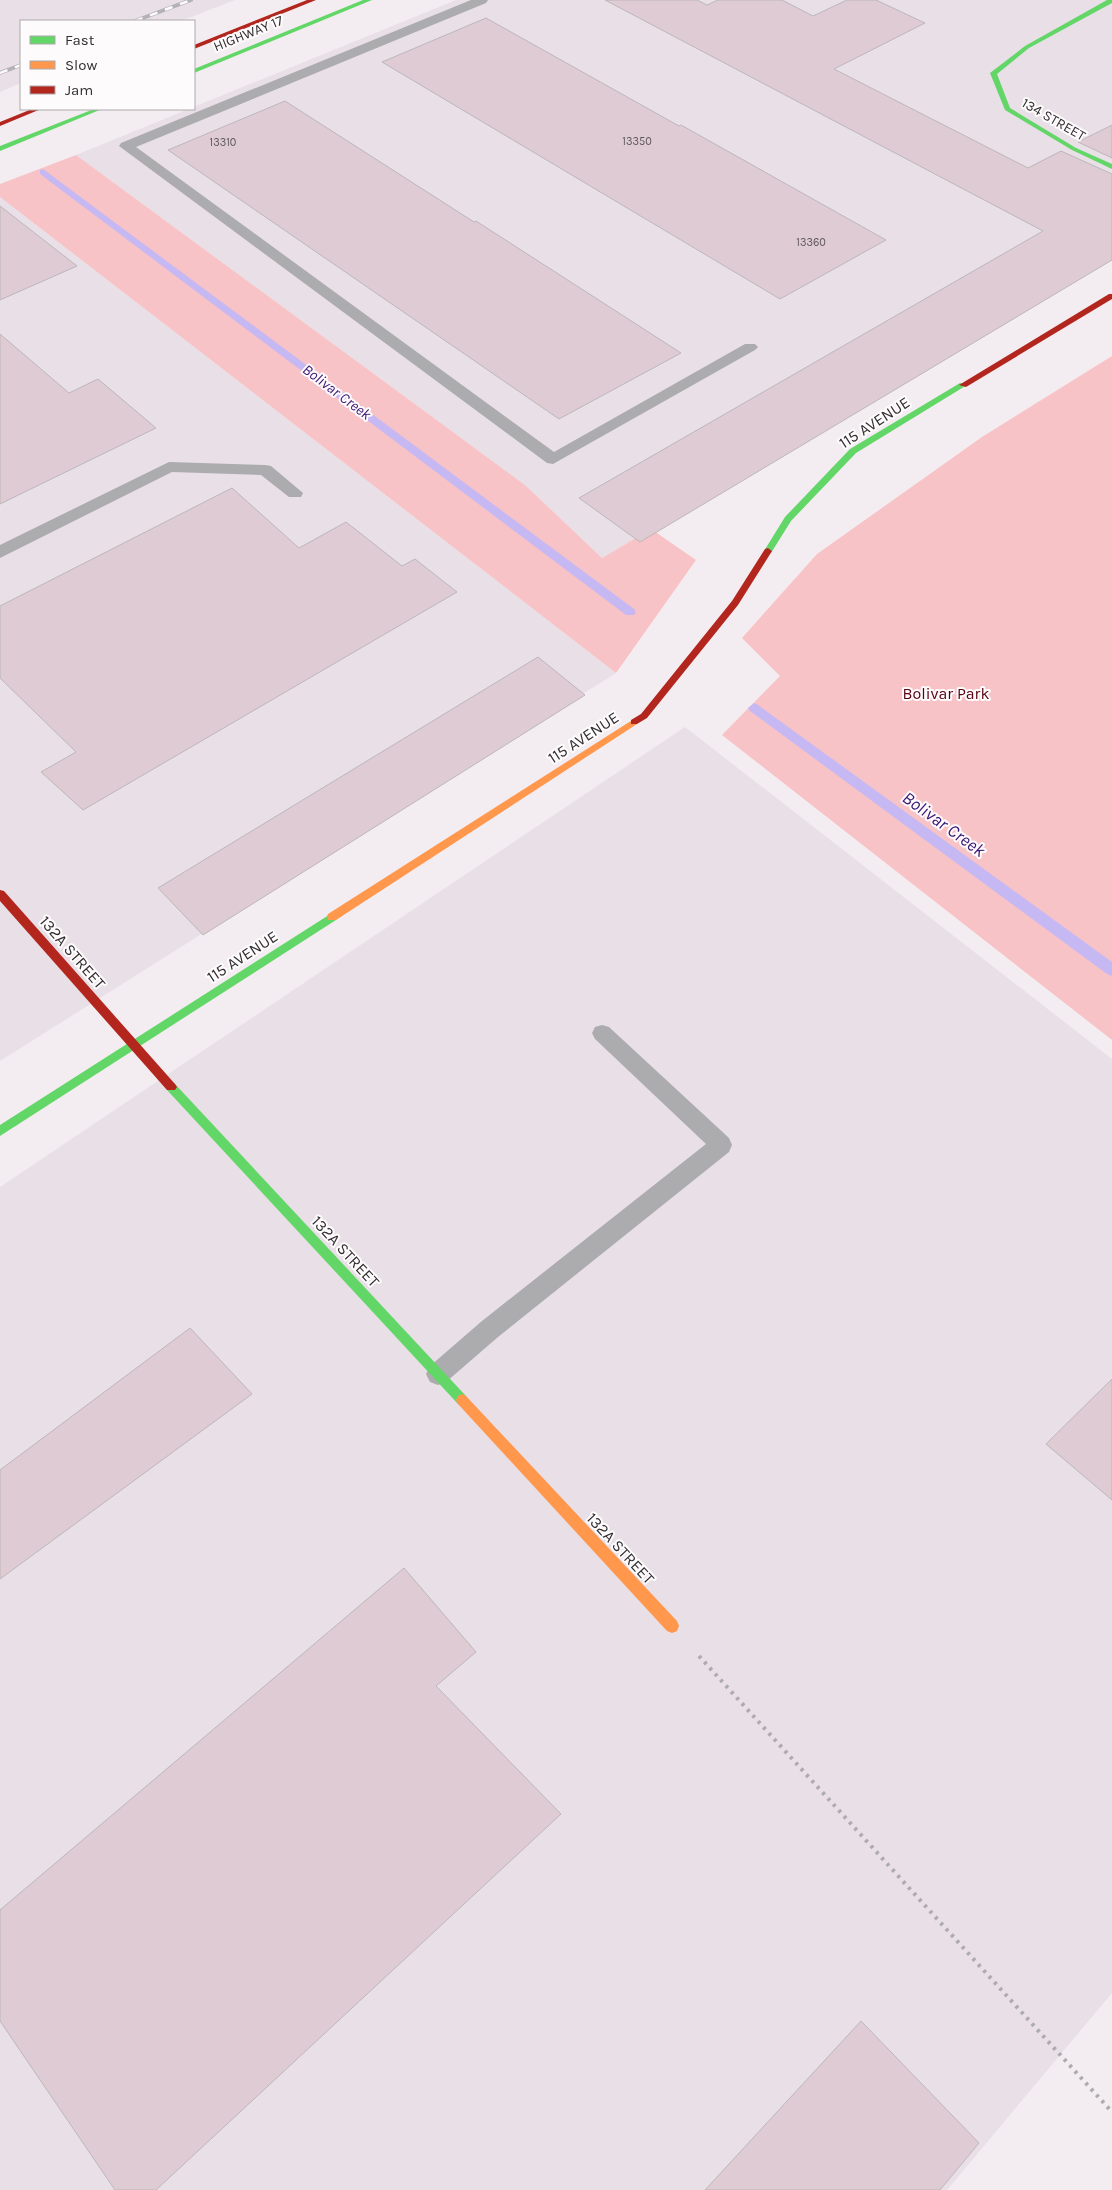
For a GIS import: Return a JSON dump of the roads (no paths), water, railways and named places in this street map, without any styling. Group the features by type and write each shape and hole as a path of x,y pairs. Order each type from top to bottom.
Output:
{"main road":[{"name":"HIGHWAY 17","path":"195,47 313,0"},
{"name":"HIGHWAY 17","path":"195,70 369,0"},
{"name":"134 STREET","path":"1112,0 1027,47 993,73 1007,109 1074,149 1112,167"},
{"path":"0,124 35,110"},
{"path":"0,149 97,110"},
{"name":"115 AVENUE","path":"0,1131 644,716 735,603 788,518 854,451 1112,296"},
{"name":"132A STREET","path":"0,894 133,1046 672,1626"}],"lane":[{"path":"482,0 126,146 553,459 750,347"},
{"path":"0,552 169,467 265,470 295,493"},
{"path":"438,1374 498,1323 721,1145 602,1033"}],"waterway":[{"name":"Bolivar Creek","path":"43,172 630,612"},
{"name":"Bolivar Creek","path":"754,708 1112,970"}],"railway":[{"path":"138,20 191,0"},
{"path":"0,73 20,65"}],"park label":[{"name":"Bolivar Park","path":"946,693"}]}
